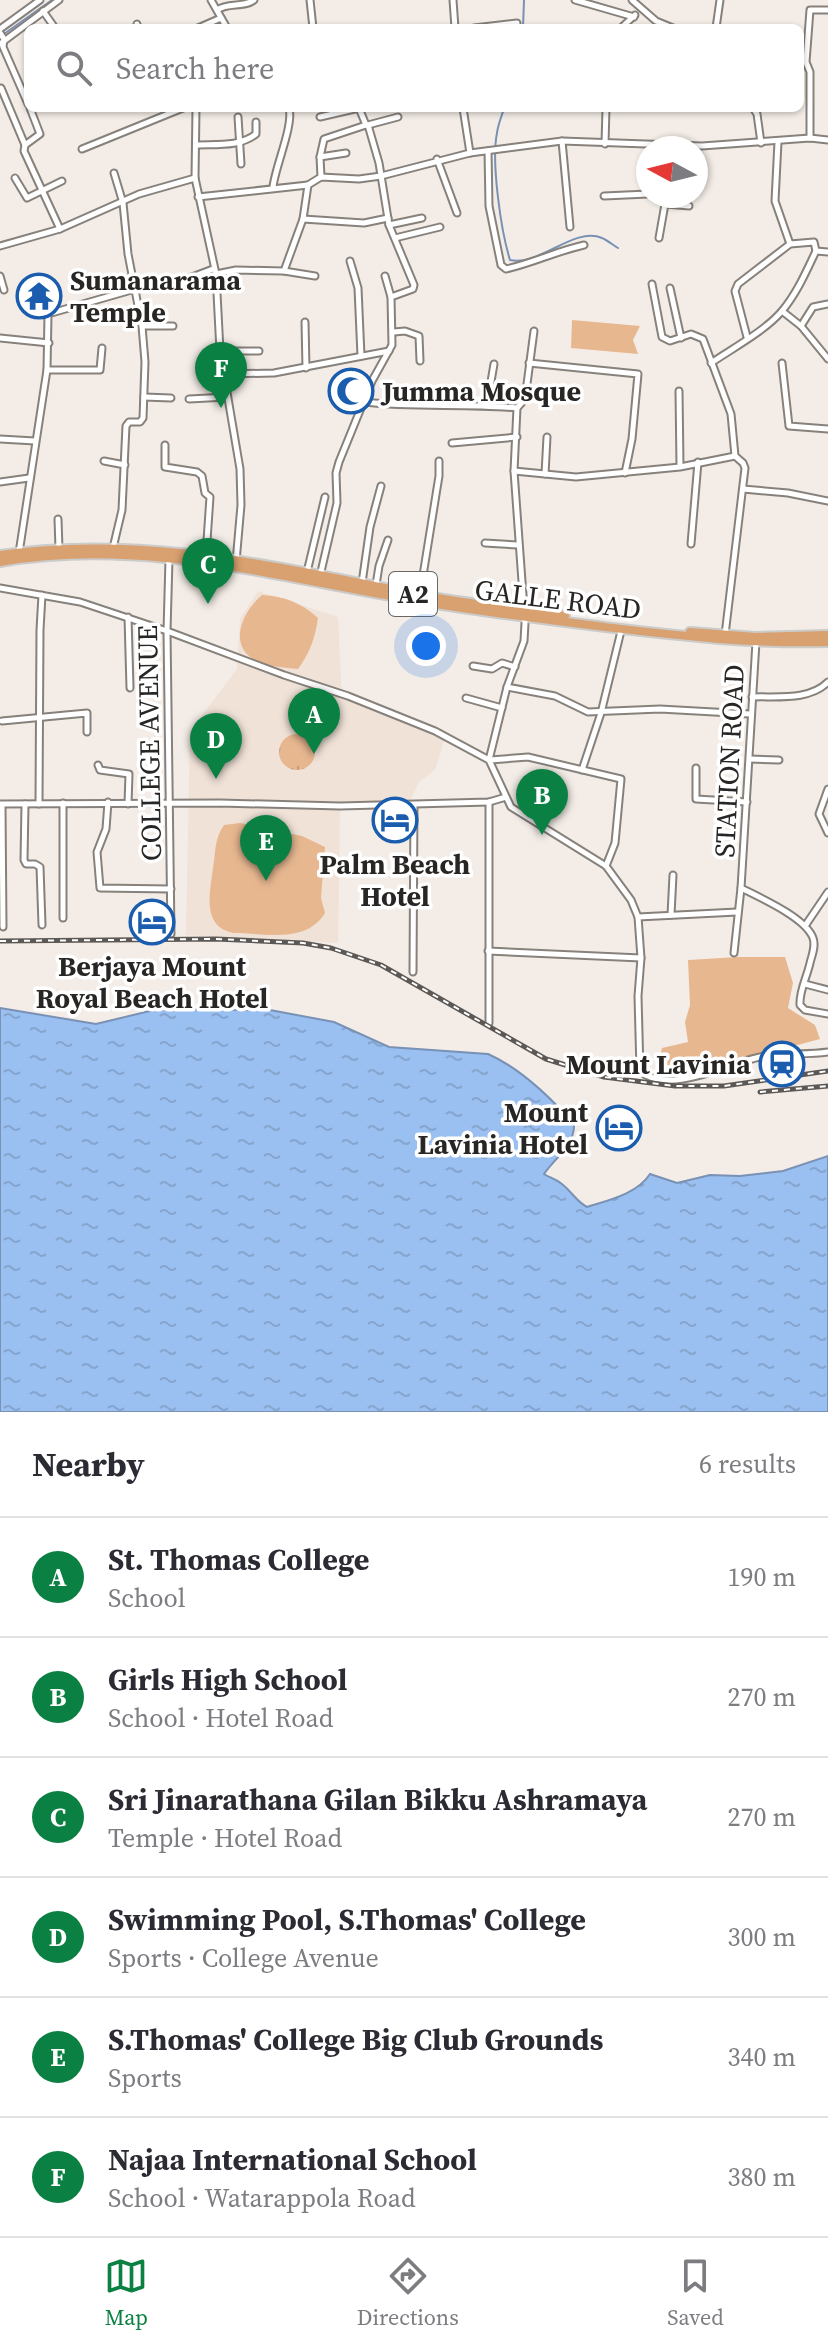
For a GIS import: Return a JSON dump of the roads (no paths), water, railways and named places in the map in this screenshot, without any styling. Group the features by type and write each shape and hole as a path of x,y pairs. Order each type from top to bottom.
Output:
{"highway":[{"name":"GALLE ROAD","path":"0,555 113,548 307,572 319,578 523,613 702,639 828,642"},
{"name":"GALLE ROAD","path":"0,562 87,554 206,555 473,611 523,613 756,640 828,635"}],"street":[{"path":"1,37 59,0"},
{"path":"211,0 225,24"},
{"path":"217,10 233,2 248,4 254,0"},
{"path":"310,0 313,24"},
{"path":"453,0 455,24"},
{"path":"575,0 634,17"},
{"path":"632,0 663,24"},
{"path":"717,24 720,0"},
{"path":"1,37 35,1"},
{"path":"626,24 634,17 638,7"},
{"path":"810,138 810,72 806,62 810,10 828,10"},
{"path":"43,11 52,24"},
{"path":"207,24 221,18"},
{"path":"508,24 517,23"},
{"path":"1,37 24,95"},
{"path":"1,88 25,145 24,151 60,229"},
{"path":"25,145 40,134 31,112"},
{"path":"82,149 173,112"},
{"path":"196,112 195,178 215,271 220,351 240,469 241,505 236,563"},
{"path":"273,187 292,118 290,112"},
{"path":"320,117 342,112"},
{"path":"361,112 381,176 388,221 414,285 413,289 391,297"},
{"path":"464,112 470,153"},
{"path":"605,144 606,112"},
{"path":"756,112 761,143"},
{"path":"238,117 241,164"},
{"path":"321,177 320,157 324,139 398,117"},
{"path":"196,145 239,143 253,137 256,122"},
{"path":"708,145 810,138 828,140"},
{"path":"198,197 308,185 321,177 359,179 381,176 437,159 562,141 636,145"},
{"path":"562,141 570,227"},
{"path":"778,142 775,201 790,244"},
{"path":"490,150 489,206 501,265 506,269 536,262 559,251 584,245"},
{"path":"320,157 346,153"},
{"path":"437,159 457,213"},
{"path":"113,548 122,510 126,426 143,418 145,362 123,203 114,173"},
{"path":"15,178 25,197 62,181"},
{"path":"0,246 60,229 139,194 195,178"},
{"path":"284,271 303,219 308,185"},
{"path":"604,196 636,195"},
{"path":"659,238 664,208"},
{"path":"303,219 364,223 422,218"},
{"path":"393,236 440,227"},
{"path":"711,363 747,337 782,311 816,251 814,242 790,244 736,287 747,337"},
{"path":"816,251 828,252"},
{"path":"350,261 358,288 361,356"},
{"path":"184,280 215,271 236,270 284,271 315,276"},
{"path":"0,276 4,290"},
{"path":"319,578 337,503 339,462 372,381 390,351 394,332 391,297 385,276"},
{"path":"652,284 662,337 670,341 691,334 703,339 731,414 735,456 745,468 725,635"},
{"path":"670,288 681,338"},
{"path":"19,553 47,370 48,314 135,289"},
{"path":"801,326 813,307 828,304"},
{"path":"782,311 801,326 827,357"},
{"path":"305,322 306,368"},
{"path":"142,326 173,326"},
{"path":"394,332 405,331 419,336 420,361"},
{"path":"534,331 525,399 517,408 514,471 524,641 507,687 489,760 514,809 606,866 622,884 638,917 641,958 638,996 640,1071 645,1076 682,1079 703,1076 762,1056 828,1052"},
{"path":"0,338 49,343"},
{"path":"47,370 100,370 102,348"},
{"path":"220,351 259,351"},
{"path":"224,374 274,373 390,351"},
{"path":"529,363 638,374 632,439 625,473"},
{"path":"782,363 789,426 828,429"},
{"path":"487,405 494,364"},
{"path":"679,391 680,467"},
{"path":"144,397 171,398"},
{"path":"189,399 227,397"},
{"path":"365,402 402,406 487,405 517,408"},
{"path":"452,443 517,437"},
{"path":"545,474 547,437"},
{"path":"0,439 35,441"},
{"path":"165,445 165,467 197,472 202,476 205,493 210,497 206,555"},
{"path":"514,471 576,477 680,467 735,456"},
{"path":"104,461 125,465"},
{"path":"420,595 439,461"},
{"path":"691,544 698,462"},
{"path":"0,482 29,478"},
{"path":"362,584 370,527 381,486"},
{"path":"743,489 828,501"},
{"path":"307,572 325,497"},
{"path":"58,519 59,549"},
{"path":"376,586 388,540"},
{"path":"485,543 518,545"},
{"name":"COLLEGE AVENUE","path":"170,554 167,631 171,934"},
{"path":"0,588 80,602 128,617 348,696 435,731 489,760 528,757 621,779 615,843 606,866"},
{"path":"39,804 42,595"},
{"path":"128,617 130,688"},
{"path":"582,770 601,713 621,631"},
{"name":"STATION ROAD","path":"734,953 741,888 756,640"},
{"path":"473,666 492,669 502,663 515,667"},
{"path":"752,697 810,694 828,682"},
{"path":"507,687 545,693 580,710 601,713 660,709 750,714"},
{"path":"466,698 502,708"},
{"path":"2,721 87,713 87,732"},
{"path":"750,759 779,760"},
{"path":"98,765 100,770 129,774 128,804"},
{"path":"696,768 696,799 747,802"},
{"path":"828,789 819,814 828,833"},
{"path":"3,927 1,804 414,805 489,802 506,797"},
{"path":"108,802 106,829 97,852 100,888 171,889"},
{"path":"489,802 489,1023"},
{"path":"63,803 63,918"},
{"path":"25,804 24,860 26,864 40,867 42,925"},
{"path":"413,972 414,805"},
{"path":"671,915 673,875"},
{"name":"STATION ROAD","path":"741,888 805,926"},
{"path":"828,893 805,926 815,944 799,997 800,1005 805,1010 828,1014"},
{"path":"638,917 737,912"},
{"path":"488,951 641,958"},
{"path":"805,984 828,990"}],"water":[{"path":"0,1008 96,1024 158,1009 270,1010 334,1022 389,1047 488,1054 534,1084 574,1124 568,1145 544,1174 559,1182 587,1207 638,1187 650,1174 677,1183 710,1175 740,1176 783,1171 828,1156 828,1412 0,1412"}],"waterway":[{"path":"4,34 52,0"},
{"path":"523,24 524,0"},
{"path":"503,112 495,161 500,215 510,260 533,258 580,237 602,238 618,248"}],"railway":[{"path":"0,941 216,939 303,943 331,948 381,965 546,1059 604,1077 675,1086 724,1086 828,1071"},
{"path":"760,1092 828,1086"}],"place":[{"name":"Sumanarama Temple","path":"39,296"},
{"name":"Jumma Mosque","path":"351,391"},
{"name":"Najaa International School","path":"221,408"},
{"name":"Sri Jinarathana Gilan Bikku Ashramaya","path":"208,604"},
{"name":"St. Thomas College","path":"314,754"},
{"name":"Swimming Pool, S.Thomas' College","path":"216,779"},
{"name":"Palm Beach Hotel","path":"395,820"},
{"name":"Girls High School","path":"542,835"},
{"name":"S.Thomas' College Big Club Grounds","path":"266,881"},
{"name":"Berjaya Mount Royal Beach Hotel","path":"152,922"},
{"name":"Mount Lavinia","path":"782,1064"},
{"name":"Mount Lavinia Hotel","path":"619,1128"}]}
